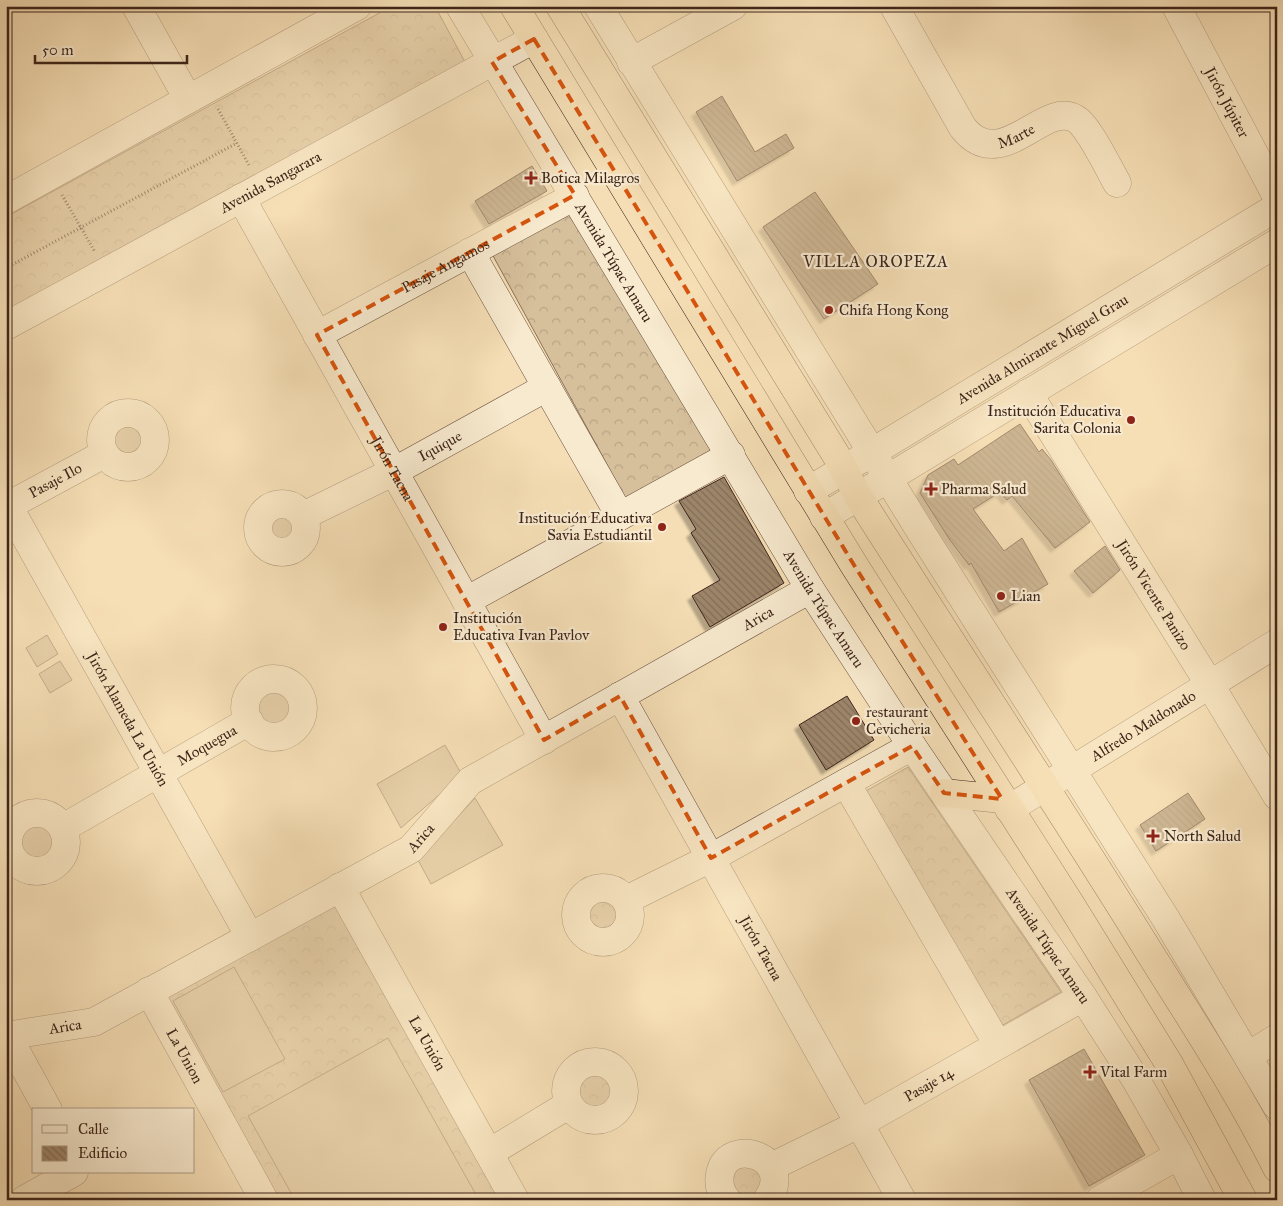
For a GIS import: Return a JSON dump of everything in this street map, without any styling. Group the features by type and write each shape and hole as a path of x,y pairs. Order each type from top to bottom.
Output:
{"highway":[{"path":"514,6 824,517 1071,905 1168,1062 1243,1200"},
{"path":"560,6 843,468 858,496 1046,787 1223,1071 1261,1136 1277,1168"},
{"path":"944,793 1006,804"}],"street":[{"path":"136,6 197,94"},
{"path":"6,200 357,6"},
{"name":"Avenida Túpac Amaru","path":"460,6 810,589 912,746 1084,997 1136,1080 1179,1155 1202,1200"},
{"path":"598,6 888,478 1166,919 1277,1106"},
{"path":"631,62 733,6"},
{"name":"Marte","path":"894,6 963,128 972,138 985,144 1000,144 1054,118 1072,117 1083,125 1118,183"},
{"name":"Jirón Júpiter","path":"1176,6 1277,197"},
{"name":"Avenida Sangarara","path":"6,326 534,39"},
{"name":"Jirón Tacna","path":"251,193 317,335 544,740"},
{"name":"Pasaje Angamos","path":"317,335 575,196"},
{"name":"Avenida Almirante Miguel Grau","path":"808,490 1277,207"},
{"name":"Avenida Almirante Miguel Grau","path":"824,517 1277,243"},
{"path":"470,252 620,516"},
{"name":"Iquique","path":"303,516 393,472 547,387"},
{"name":"Jirón Vicente Panizo","path":"1028,393 1277,796"},
{"name":"Pasaje Ilo","path":"7,505 104,454"},
{"path":"466,601 731,455"},
{"name":"Jirón Alameda La Unión","path":"7,505 250,937"},
{"name":"Arica","path":"7,1036 94,1022 411,848 470,782 810,589"},
{"name":"Alfredo Maldonado","path":"1006,804 1046,787 1073,771 1277,643"},
{"name":"Jirón Tacna","path":"620,696 902,1200"},
{"name":"Moquegua","path":"62,828 249,721"},
{"path":"626,900 711,858 912,746"},
{"path":"846,783 998,1045"},
{"name":"La Unión","path":"340,887 514,1200"},
{"name":"La Union","path":"150,991 197,1104 264,1200"},
{"name":"Pasaje 14","path":"771,1167 859,1124 1084,997"},
{"path":"7,1036 47,1108"},
{"path":"1248,1056 1277,1038"},
{"path":"488,1153 568,1105"},
{"path":"727,1200 721,1190 720,1172 731,1158 749,1153 758,1155 766,1160 771,1167 774,1184 772,1193 767,1200"},
{"path":"1100,1200 1179,1155"},
{"path":"24,1200 70,1174"}],"path":[{"path":"197,94 237,143 251,193"},
{"path":"6,268 237,143"},
{"path":"50,175 107,271"},
{"path":"1266,1200 1277,1194"}],"highlighted area":[{"path":"534,39 854,565 1002,799 944,793 912,746 711,858 620,696 544,740 317,335 575,195 492,62"}],"green space":[{"path":"392,6 435,6 465,62 6,313 6,217"},
{"path":"577,208 724,450 627,501 492,254"},
{"path":"128,419 142,425 148,439 142,453 128,459 114,453 108,439 114,425"},
{"path":"281,510 288,511 294,515 298,521 298,535 294,541 288,545 281,546 274,545 268,541 264,535 263,528 264,521 268,515 274,511"},
{"path":"47,635 58,654 37,667 26,648"},
{"path":"60,661 72,680 50,693 39,674"},
{"path":"274,687 288,693 294,707 288,721 274,727 260,721 254,707 260,693"},
{"path":"445,745 462,775 401,828 377,784"},
{"path":"908,767 1061,992 1001,1026 866,791"},
{"path":"475,798 503,845 431,884 418,860"},
{"path":"37,820 49,824 55,830 59,842 55,854 49,860 37,864 25,860 19,854 15,842 19,830 25,824"},
{"path":"602,893 617,899 623,914 617,929 602,935 587,929 581,914 587,899"},
{"path":"339,902 504,1200 274,1200 161,997"},
{"path":"234,967 285,1059 223,1092 173,1001"},
{"path":"388,1038 479,1200 295,1200 248,1116"},
{"path":"590,1068 600,1068 612,1075 619,1087 619,1097 612,1109 600,1116 590,1116 582,1112 575,1105 571,1097 571,1087 575,1079 582,1072"},
{"path":"763,1164 759,1200 735,1200 730,1165"}],"building":[{"path":"722,96 755,152 786,134 794,148 737,181 696,112"},
{"path":"532,166 547,191 489,224 475,201"},
{"path":"815,192 878,284 824,319 763,227"},
{"path":"1020,424 1039,452 1042,449 1051,460 1090,522 1055,548 1012,496 1007,500 1000,492 973,509 1004,551 1022,538 1048,584 999,612 971,563 969,565 950,540 920,493 928,475 954,459 958,465"},
{"path":"724,477 784,583 710,627 692,596 720,580 691,533 696,529 679,501"},
{"path":"1105,546 1120,570 1093,593 1074,571"},
{"path":"847,696 874,740 826,770 799,725"},
{"path":"1188,793 1205,819 1156,851 1140,825"},
{"path":"1084,1049 1145,1155 1089,1186 1029,1080"}],"place":[{"name":"Botica Milagros","path":"531,178"},
{"name":"Chifa Hong Kong","path":"829,310"},
{"name":"Institución Educativa Sarita Colonia","path":"1131,420"},
{"name":"Pharma Salud","path":"931,489"},
{"name":"Institución Educativa Savia Estudiantil","path":"662,527"},
{"name":"Lian","path":"1001,596"},
{"name":"Institución Educativa Ivan Pavlov","path":"443,627"},
{"name":"restaurant Cevicheria","path":"856,721"},
{"name":"North Salud","path":"1153,836"},
{"name":"Vital Farm","path":"1090,1072"}],"district":[{"name":"VILLA OROPEZA","path":"876,261"}]}
